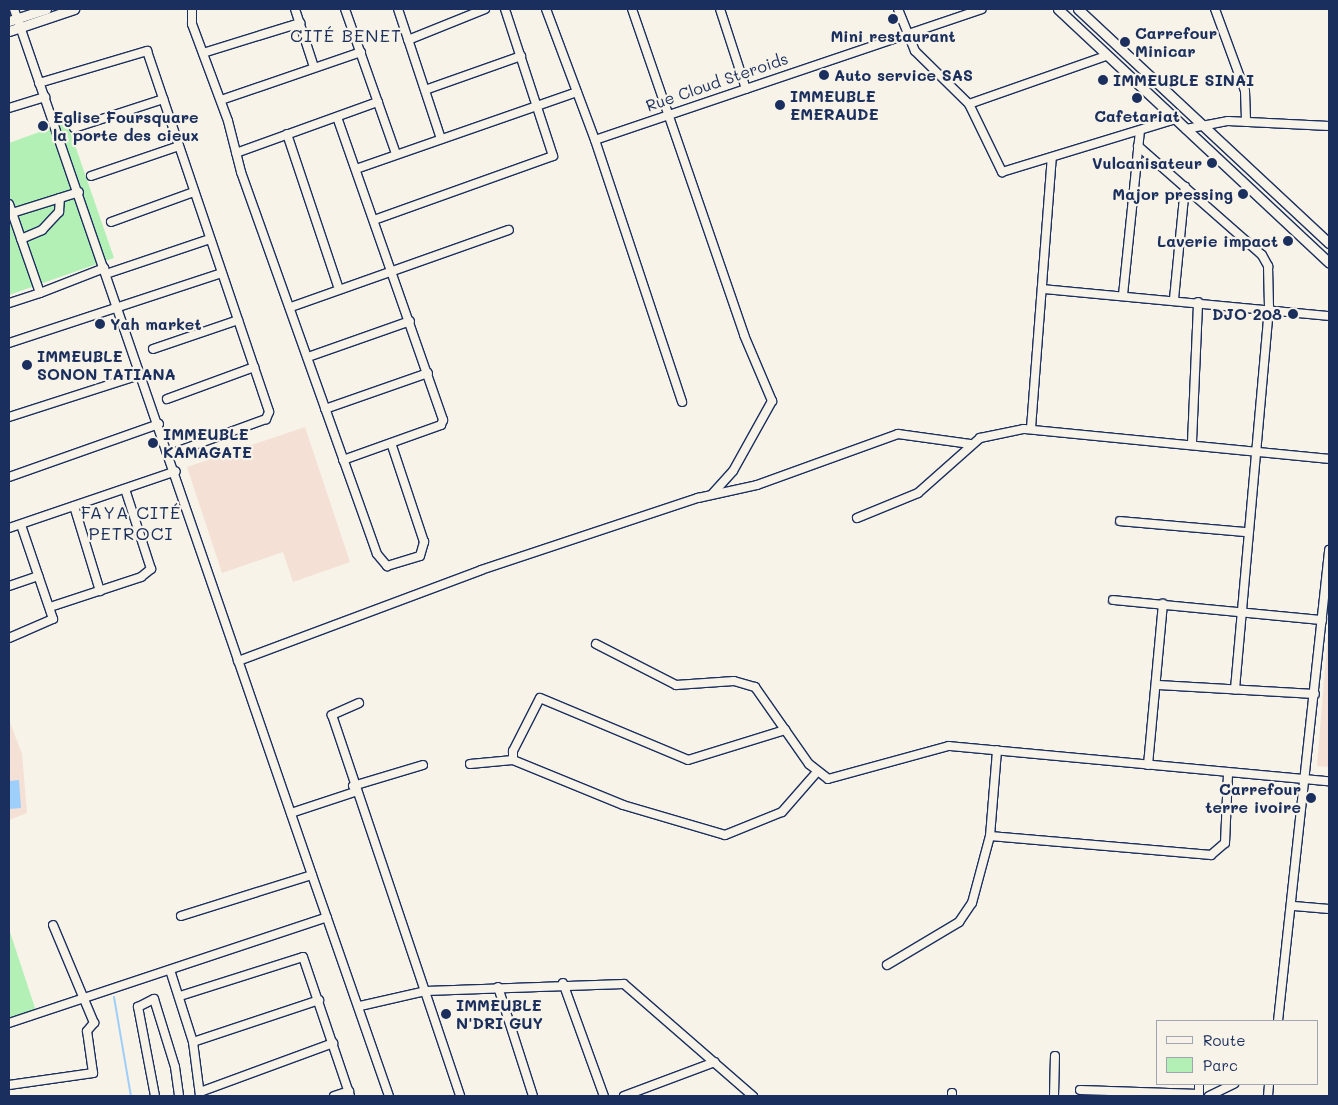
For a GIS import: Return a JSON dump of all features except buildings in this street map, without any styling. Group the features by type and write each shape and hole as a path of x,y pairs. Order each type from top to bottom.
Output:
{"main road":[{"path":"9,31 15,22 46,9"},
{"path":"15,22 74,9"},
{"path":"1058,9 1329,263"},
{"path":"1078,9 1202,123 1329,244"}],"street":[{"path":"14,9 15,22 79,192 116,306 176,471 238,661 312,875 360,1006 389,1096"},
{"path":"192,9 192,24 221,100 236,153 291,307 342,460 382,563 420,556 424,542 390,443"},
{"path":"295,9 314,67"},
{"path":"345,9 396,154"},
{"path":"398,9 441,139"},
{"path":"408,40 486,9"},
{"path":"374,220 551,158 538,107 505,9"},
{"path":"546,9 595,140 682,402"},
{"path":"632,9 670,114 744,335 772,401 733,471 712,494"},
{"path":"720,9 746,89"},
{"path":"898,9 907,33 928,68 969,104 1002,172 1175,119"},
{"name":"Rue Cloud Steroids","path":"595,140 980,9"},
{"path":"1215,9 1245,91 1246,122"},
{"path":"204,53 300,23"},
{"path":"39,83 148,51 269,417 170,454"},
{"path":"221,100 360,52"},
{"path":"425,90 521,56"},
{"path":"969,104 1106,56"},
{"path":"356,169 577,92"},
{"path":"9,108 44,97"},
{"path":"74,128 163,99"},
{"path":"236,153 378,102"},
{"path":"337,117 442,416 441,425 342,460"},
{"path":"1186,129 1202,123 1246,122 1329,126"},
{"path":"1123,295 1140,131"},
{"path":"287,134 339,289"},
{"path":"91,176 178,146"},
{"path":"1138,146 1265,258 1269,308 1253,449 1235,689"},
{"path":"1031,428 1052,158"},
{"path":"1174,299 1185,187"},
{"path":"12,213 79,192"},
{"path":"111,222 194,192"},
{"path":"21,239 42,230 59,212 60,198"},
{"path":"9,204 40,293"},
{"path":"291,307 509,230"},
{"path":"9,303 105,271 210,240"},
{"path":"9,343 116,306 222,273"},
{"path":"1043,289 1174,299 1329,316"},
{"path":"1192,442 1198,302"},
{"path":"153,349 238,320"},
{"path":"308,357 410,321"},
{"path":"167,399 254,367"},
{"path":"325,409 428,373"},
{"path":"9,417 140,375"},
{"path":"10,474 159,424"},
{"path":"238,661 472,573 712,494 758,485 898,434 970,444 1031,428 1192,442 1329,459"},
{"path":"857,518 918,493 970,444"},
{"path":"9,528 176,471"},
{"path":"50,607 100,591 151,570 125,489"},
{"path":"74,506 100,591"},
{"path":"1120,521 1247,532"},
{"path":"9,638 52,620 50,607 21,525"},
{"path":"1278,1020 1294,906 1329,550"},
{"path":"9,586 38,576"},
{"path":"1113,600 1322,620"},
{"path":"1148,766 1158,685 1163,604"},
{"path":"596,644 676,685 721,681 750,684 816,774 839,778 949,746 1148,766 1329,781"},
{"path":"1158,685 1315,694"},
{"path":"514,760 513,751 540,698 688,760 785,730"},
{"path":"359,703 332,715 354,789 426,991 460,1096"},
{"path":"887,965 967,914 984,872 990,836 997,750"},
{"path":"470,764 514,760 623,804 725,835 782,812 816,774"},
{"path":"291,813 423,765"},
{"path":"990,836 1211,855 1225,844 1228,773"},
{"path":"181,916 312,875"},
{"path":"1294,906 1329,909"},
{"path":"9,1023 327,917"},
{"path":"9,1085 93,1073 87,1031 94,1023 86,996 53,925"},
{"path":"180,996 300,956 319,1000 350,1094 334,1096"},
{"path":"170,970 180,996 193,1042 200,1094 333,1043"},
{"path":"360,1006 426,991 563,983 624,984 753,1096"},
{"path":"563,983 604,1096"},
{"path":"498,987 533,1096"},
{"path":"155,1096 138,1008 156,999 179,1096"},
{"path":"193,1042 319,1000"},
{"path":"1054,1096 1055,1056"},
{"path":"624,1096 715,1062"},
{"path":"1209,1096 1232,1085"},
{"path":"1080,1090 1199,1095"}],"shaded area":[{"path":"305,427 350,562 293,582 283,552 222,573 187,467"},
{"path":"1329,622 1329,767 1317,766"},
{"path":"9,720 22,754 27,813 9,820"}],"green space":[{"path":"67,122 114,258 9,295 9,143"},
{"path":"9,933 36,1011 9,1019"}],"water":[{"path":"19,780 21,808 9,809 9,781"}],"waterway":[{"path":"114,997 131,1096"}],"place":[{"name":"Mini restaurant","path":"893,19"},
{"name":"Carrefour Minicar","path":"1125,42"},
{"name":"Auto service SAS","path":"824,75"},
{"name":"IMMEUBLE SINAI","path":"1103,80"},
{"name":"Cafetariat","path":"1137,98"},
{"name":"IMMEUBLE EMERAUDE","path":"780,105"},
{"name":"Eglise Foursquare la porte des cieux","path":"43,126"},
{"name":"Vulcanisateur","path":"1212,163"},
{"name":"Major pressing","path":"1243,194"},
{"name":"Laverie impact","path":"1288,241"},
{"name":"DJO 208","path":"1293,314"},
{"name":"Yah market","path":"100,324"},
{"name":"IMMEUBLE SONON TATIANA","path":"27,365"},
{"name":"IMMEUBLE KAMAGATE","path":"153,443"},
{"name":"Carrefour terre ivoire","path":"1311,798"},
{"name":"IMMEUBLE N'DRI GUY","path":"446,1014"}],"district":[{"name":"CITÉ BENET","path":"346,35"},
{"name":"FAYA CITÉ PETROCI","path":"131,523"}]}
